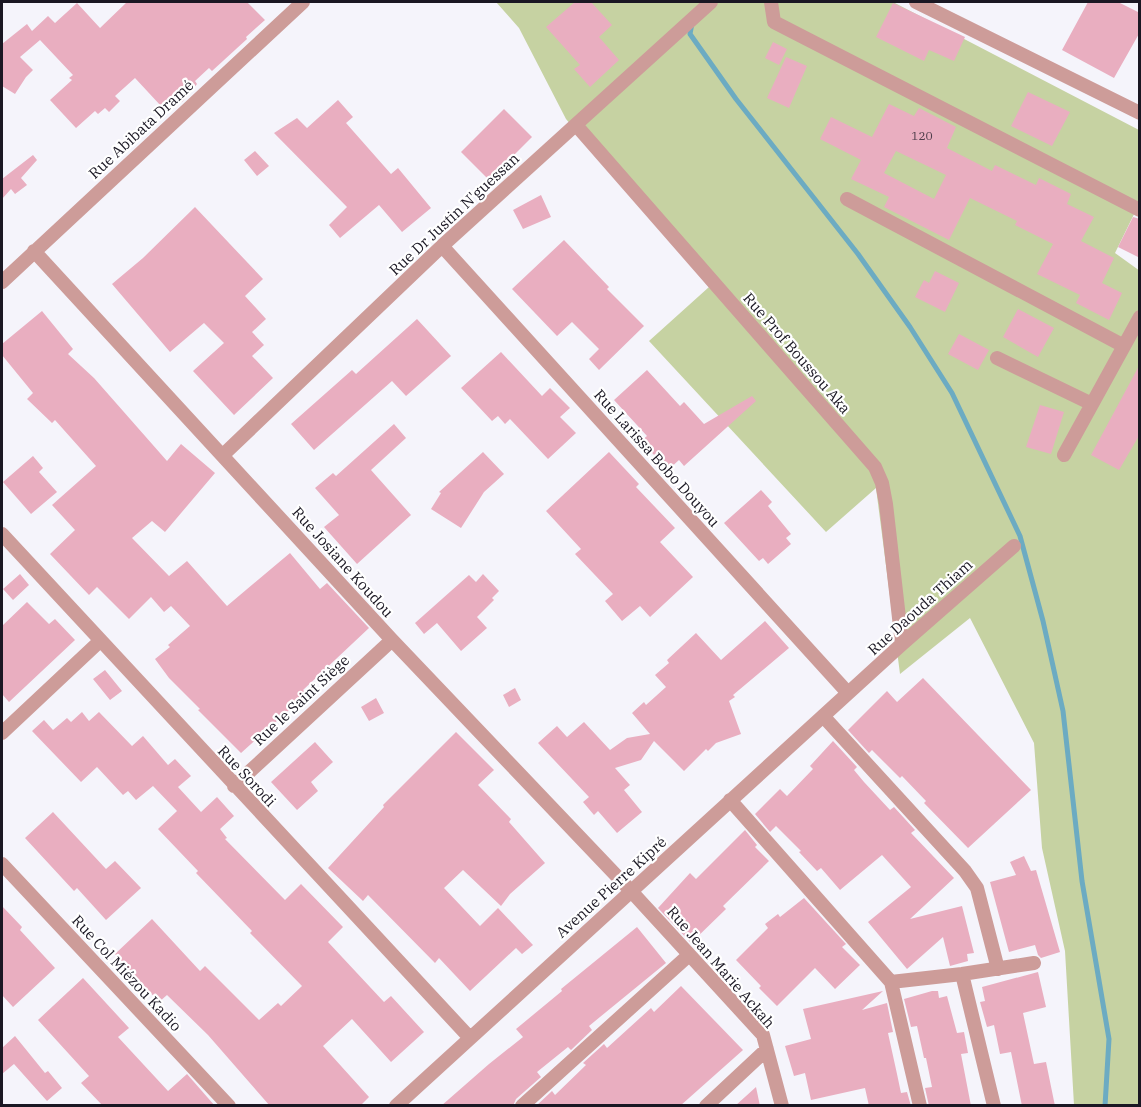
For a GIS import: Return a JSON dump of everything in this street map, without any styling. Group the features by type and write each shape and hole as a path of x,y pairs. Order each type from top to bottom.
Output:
{"street":[{"name":"Rue Abibata Dramé","path":"2,282 303,2"},
{"name":"Rue Dr Justin N'guessan","path":"223,455 442,246 711,2"},
{"path":"771,2 774,22 1140,210"},
{"path":"916,2 1140,113"},
{"name":"Rue Prof Boussou Aka","path":"576,125 875,467 882,483 886,504 902,644"},
{"path":"846,199 1124,346"},
{"name":"Rue Larissa Bobo Douyou","path":"442,246 848,693"},
{"name":"Rue Josiane Koudou","path":"34,251 392,640 631,891"},
{"path":"1064,455 1140,317"},
{"path":"997,358 1092,404"},
{"name":"Rue Sorodi","path":"2,534 470,1038"},
{"name":"Rue Daouda Thiam","path":"848,693 1014,546"},
{"name":"Rue le Saint Siège","path":"234,786 392,640"},
{"path":"2,734 100,641"},
{"name":"Avenue Pierre Kipré","path":"396,1106 848,693"},
{"path":"823,716 965,871 977,888 998,969"},
{"path":"730,800 891,982 920,1106"},
{"name":"Rue Col Miézou Kadio","path":"2,864 229,1106"},
{"name":"Rue Jean Marie Ackah","path":"631,891 763,1035 782,1106"},
{"path":"522,1106 689,955"},
{"path":"891,982 1034,963"},
{"path":"962,974 994,1106"},
{"path":"706,1106 767,1049"}],"green space":[{"path":"496,2 893,2 1139,130 1139,204 1115,253 1140,271 1139,1105 1074,1105 1065,951 1042,848 1034,743 970,618 900,674 876,488 826,532 649,341 709,287 566,119 519,28"}],"building":[{"path":"127,2 247,2 265,20 212,71 209,68 195,81 197,84 182,102 161,106 135,78 115,96 120,101 109,112 105,108 98,114 95,111 76,128 50,100 72,80 69,78 73,75 40,40 20,57 33,70 15,94 2,86 2,44 27,24 32,31 48,16 55,23 77,3 100,28"},
{"path":"575,2 591,2 612,25 599,37 619,60 590,87 574,69 580,65 546,27"},
{"path":"1088,2 1118,2 1140,13 1140,32 1114,78 1062,50"},
{"path":"893,3 965,37 954,61 929,50 924,61 876,37"},
{"path":"773,42 787,49 779,65 765,58"},
{"path":"786,57 807,66 789,108 767,98"},
{"path":"1028,92 1070,112 1052,146 1011,126"},
{"path":"338,100 353,117 346,123 391,174 398,168 431,208 402,232 379,205 340,238 329,225 347,207 274,133 297,118 307,128"},
{"path":"889,104 914,116 919,108 956,127 947,148 992,171 995,165 1036,185 1039,178 1071,194 1067,204 1094,217 1081,241 1114,258 1102,283 1122,293 1109,320 1076,303 1080,295 1037,274 1053,244 1015,225 1017,221 970,198 949,240 884,207 889,197 851,179 861,160 820,139 831,117 872,137","holes":["896,151 946,175 934,199 884,173"]},
{"path":"504,109 532,137 489,180 461,152"},
{"path":"255,151 269,166 257,176 244,160"},
{"path":"33,155 37,160 21,178 27,185 15,194 11,189 2,199 2,179"},
{"path":"541,195 551,217 523,229 513,210"},
{"path":"195,207 263,279 245,296 266,319 252,332 264,345 252,356 273,378 234,415 193,371 224,343 204,323 170,352 112,284 143,258"},
{"path":"1133,217 1140,219 1140,258 1118,247"},
{"path":"564,240 609,287 607,289 644,326 599,370 589,359 599,349 572,322 557,336 512,289"},
{"path":"935,271 959,283 945,312 915,297 924,280 929,283"},
{"path":"1018,309 1054,328 1038,357 1003,337"},
{"path":"42,311 73,349 68,354 94,378 167,461 181,444 215,473 165,532 152,521 132,538 169,576 187,561 227,606 290,553 320,589 327,583 369,628 303,690 307,694 241,753 198,710 200,709 169,678 155,659 190,626 171,606 164,612 151,597 129,619 97,587 89,595 50,554 75,530 52,505 96,466 55,420 52,423 27,399 33,393 2,355 2,344"},
{"path":"417,319 451,356 406,396 392,381 314,450 291,424 352,370 356,374"},
{"path":"959,334 989,350 978,370 948,354"},
{"path":"501,352 542,396 550,388 570,408 560,417 576,433 548,459 510,419 505,424 498,416 492,421 461,388"},
{"path":"1140,364 1140,434 1119,470 1091,455"},
{"path":"647,370 680,406 684,402 704,424 752,396 756,401 684,466 679,460 668,470 641,441 647,436 614,400"},
{"path":"1040,405 1064,412 1051,454 1026,447"},
{"path":"394,424 406,438 371,470 411,515 357,564 324,527 339,515 315,488 333,473 336,476"},
{"path":"483,452 504,474 484,492 461,528 431,509 441,493 439,492"},
{"path":"609,452 639,484 636,487 675,528 660,542 693,577 650,617 640,606 622,621 605,601 613,594 575,554 581,549 546,511"},
{"path":"33,456 43,468 39,472 57,492 31,514 3,482"},
{"path":"761,490 772,502 768,506 791,534 786,538 791,544 768,564 763,558 759,561 724,523"},
{"path":"20,574 29,585 13,600 3,589"},
{"path":"483,574 499,591 492,598 494,600 477,617 487,628 461,651 437,623 424,634 415,623 469,575 476,582"},
{"path":"27,602 49,624 55,619 75,640 9,702 2,694 2,626"},
{"path":"765,621 789,648 733,695 735,697 729,701 741,734 716,743 708,751 706,749 684,771 654,741 641,760 615,768 630,785 624,790 642,812 617,833 598,811 594,815 583,802 589,797 538,743 557,726 567,737 584,722 610,750 627,738 650,734 632,713 644,702 646,705 666,687 655,675 669,663 667,660 696,633 721,660"},
{"path":"105,670 122,691 110,700 93,679"},
{"path":"923,678 1031,790 968,848 924,803 926,801 902,776 900,778 872,750 869,753 848,730 887,691 897,702"},
{"path":"515,688 521,700 509,707 503,695"},
{"path":"376,698 384,713 369,721 361,707"},
{"path":"82,712 89,721 99,712 132,746 143,736 168,765 175,759 191,776 178,787 201,812 217,797 234,816 220,829 227,838 225,839 285,900 301,884 343,927 328,942 384,1002 391,996 424,1032 391,1062 352,1019 323,1046 369,1097 360,1106 270,1106 208,1035 167,995 159,1002 115,954 152,919 200,971 205,966 259,1020 278,1003 281,1006 302,986 250,933 252,931 196,873 198,871 158,829 177,811 153,786 136,800 128,791 123,795 97,767 81,782 32,731 44,720 53,730 67,718 71,722"},
{"path":"456,732 494,770 478,785 511,819 509,822 545,863 510,894 501,906 463,870 444,888 480,926 498,908 533,945 522,954 516,948 470,991 439,958 435,963 368,895 363,901 328,868 384,807 383,805"},
{"path":"833,741 857,767 854,770 864,782 890,810 894,807 915,830 911,833 954,878 910,919 962,906 974,953 967,954 968,961 950,966 943,937 907,969 868,922 911,887 882,855 840,890 821,868 817,871 776,826 770,832 755,814 780,789 787,796 813,769 810,766"},
{"path":"315,742 333,762 311,782 318,791 297,810 271,782"},
{"path":"53,812 106,869 115,861 141,888 106,920 77,888 74,891 25,838"},
{"path":"745,830 757,845 755,847 769,861 723,906 726,909 691,943 658,908 690,873 696,879"},
{"path":"1024,856 1031,871 1036,870 1060,952 1041,958 1035,945 1009,952 990,882 1016,875 1010,862"},
{"path":"804,898 846,944 842,947 860,965 835,989 815,968 777,1006 736,960 768,928 765,924 778,914 780,917"},
{"path":"2,906 22,927 20,930 55,968 13,1007 2,995"},
{"path":"637,927 666,963 589,1026 592,1030 571,1050 568,1047 537,1072 541,1077 516,1099 513,1106 441,1106 523,1037 516,1029"},
{"path":"1038,972 1046,1007 1023,1013 1034,1064 1046,1062 1055,1106 1022,1106 1011,1052 1000,1054 994,1025 987,1027 980,1002 985,1001 982,987"},
{"path":"83,978 129,1028 118,1037 168,1091 187,1074 215,1106 103,1106 81,1083 89,1076 38,1020"},
{"path":"681,986 743,1050 680,1106 536,1106 552,1091 555,1095 586,1065 583,1063 604,1044 607,1048 651,1008 654,1012"},
{"path":"883,991 862,1010 887,1003 893,1032 888,1033 901,1093 907,1092 911,1106 869,1106 865,1088 811,1100 805,1073 794,1076 785,1046 811,1039 803,1009"},
{"path":"938,991 939,998 947,996 957,1033 964,1032 968,1053 961,1054 971,1106 929,1106 925,1088 932,1087 926,1058 924,1058 917,1026 911,1027 904,999"},
{"path":"15,1036 45,1073 48,1071 62,1088 47,1101 14,1064 2,1074 2,1048"},
{"path":"756,1087 760,1106 735,1106"}],"waterway":[{"path":"692,23 690,34 736,99 858,254 910,327 952,393 1020,536 1043,621 1063,711 1082,881 1109,1039 1105,1106"}]}
